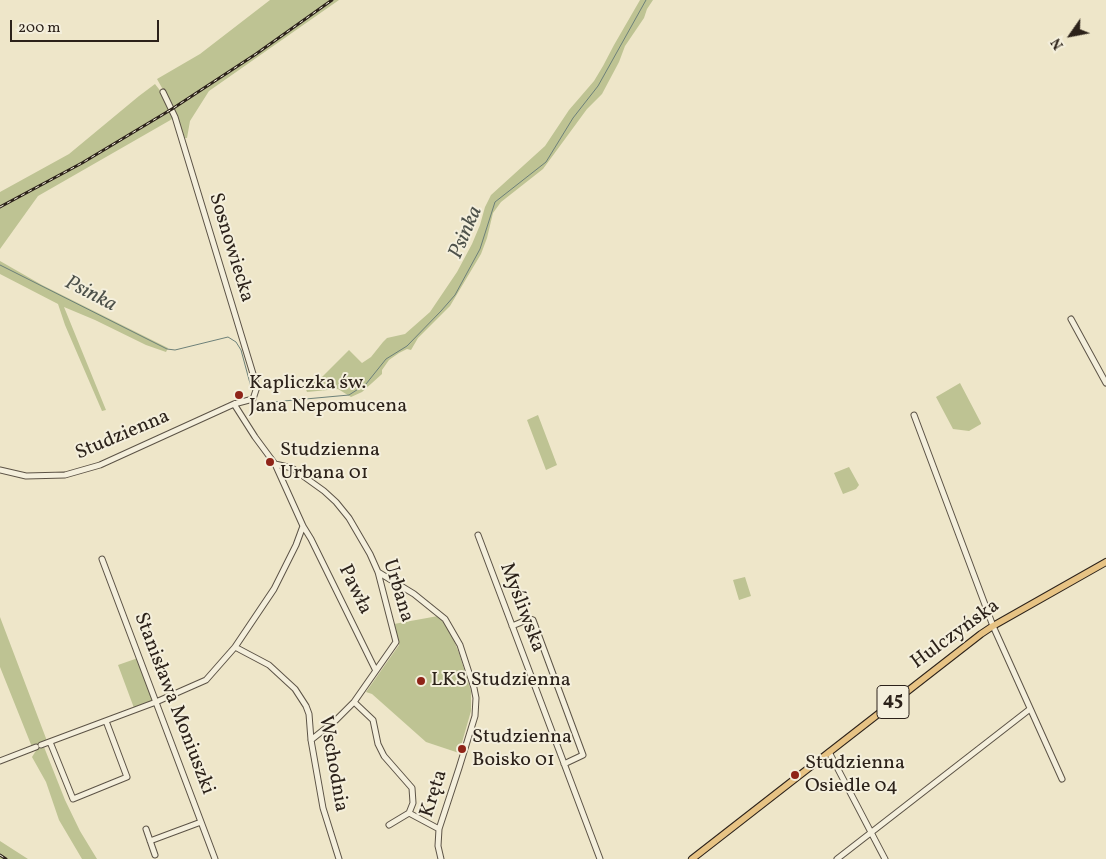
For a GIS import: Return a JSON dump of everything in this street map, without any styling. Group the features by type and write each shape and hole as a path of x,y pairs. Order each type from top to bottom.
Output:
{"main road":[{"name":"Hulczyńska","path":"692,859 993,626 1106,562"}],"street":[{"name":"Sosnowiecka","path":"163,92 171,107 257,387 253,399"},
{"path":"1071,319 1106,383"},
{"name":"Studzienna","path":"0,470 26,476 65,476 100,464 234,404 253,399"},
{"name":"Pawła","path":"234,404 275,464 303,526 316,547 375,669"},
{"path":"914,415 993,626 1062,779"},
{"name":"Urbana","path":"275,464 292,468 336,502 359,534 378,572 396,642 375,669 354,702 312,740"},
{"path":"0,760 156,702 206,680 235,647 274,589 296,546 303,526"},
{"name":"Myśliwska","path":"478,535 600,859"},
{"name":"Stanisława Moniuszki","path":"102,559 215,859"},
{"name":"Kręta","path":"378,572 414,594 445,618 460,645 472,678 476,698 474,716 439,829 438,846 441,859"},
{"path":"512,626 529,619 533,620 583,755 564,764"},
{"name":"Wschodnia","path":"235,647 269,665 295,689 306,706 309,714 323,808 339,859"},
{"path":"354,702 373,720 378,744 384,756 412,788 413,802 409,813 389,825"},
{"path":"837,859 1030,709"},
{"path":"50,742 73,799 127,777 106,721"},
{"path":"829,752 885,859"},
{"path":"409,813 439,829"},
{"path":"150,841 202,822"},
{"path":"146,829 155,855"}],"green space":[{"path":"270,0 339,0 209,91 190,121 187,138 185,138 171,104 157,79 200,54"},
{"path":"640,0 653,0 644,18 625,46 619,62 602,94 587,109 543,169 501,202 493,213 481,254 450,306 418,338 411,350 407,349 389,360 382,370 382,374 362,392 351,397 338,389 307,392 303,382 318,381 349,350 362,363 371,357 387,338 405,334 430,312 457,272 472,244 491,195 545,146 569,110 594,81"},
{"path":"155,84 162,93 174,118 38,196 0,249 0,192 69,154"},
{"path":"0,261 42,285 168,348 166,352 146,345 64,307 106,410 102,411 65,325 58,304 0,274"},
{"path":"960,383 981,423 969,431 953,429 936,397"},
{"path":"538,415 557,465 546,470 527,420"},
{"path":"849,467 859,485 856,489 843,494 834,473"},
{"path":"745,577 751,596 739,600 733,580"},
{"name":"LKS Studzienna","path":"438,616 453,638 471,691 471,711 459,753 426,742 372,694 366,692 399,645 394,624"},
{"path":"0,617 47,741 32,747 0,667"},
{"path":"138,658 153,700 134,708 118,665"},
{"path":"44,747 65,800 80,831 97,859 82,859 59,820 46,782 32,757 37,749"},
{"path":"0,841 28,859 0,859"}],"waterway":[{"name":"Psinka","path":"262,403 349,395 366,384 386,359 407,346 441,311 455,295 480,249 495,202 546,162 573,118 598,86 646,0"},
{"name":"Psinka","path":"0,265 167,349 175,350 228,337 236,342 241,350 251,387"}],"railway":[{"path":"0,207 82,163 172,109 256,54 332,0"},
{"path":"0,855 6,859"}],"place":[{"name":"Kapliczka św. Jana Nepomucena","path":"239,395"},
{"name":"Studzienna Urbana 01","path":"270,462"},
{"name":"LKS Studzienna","path":"421,681"},
{"name":"Studzienna Boisko 01","path":"462,749"},
{"name":"Studzienna Osiedle 04","path":"795,775"}]}
